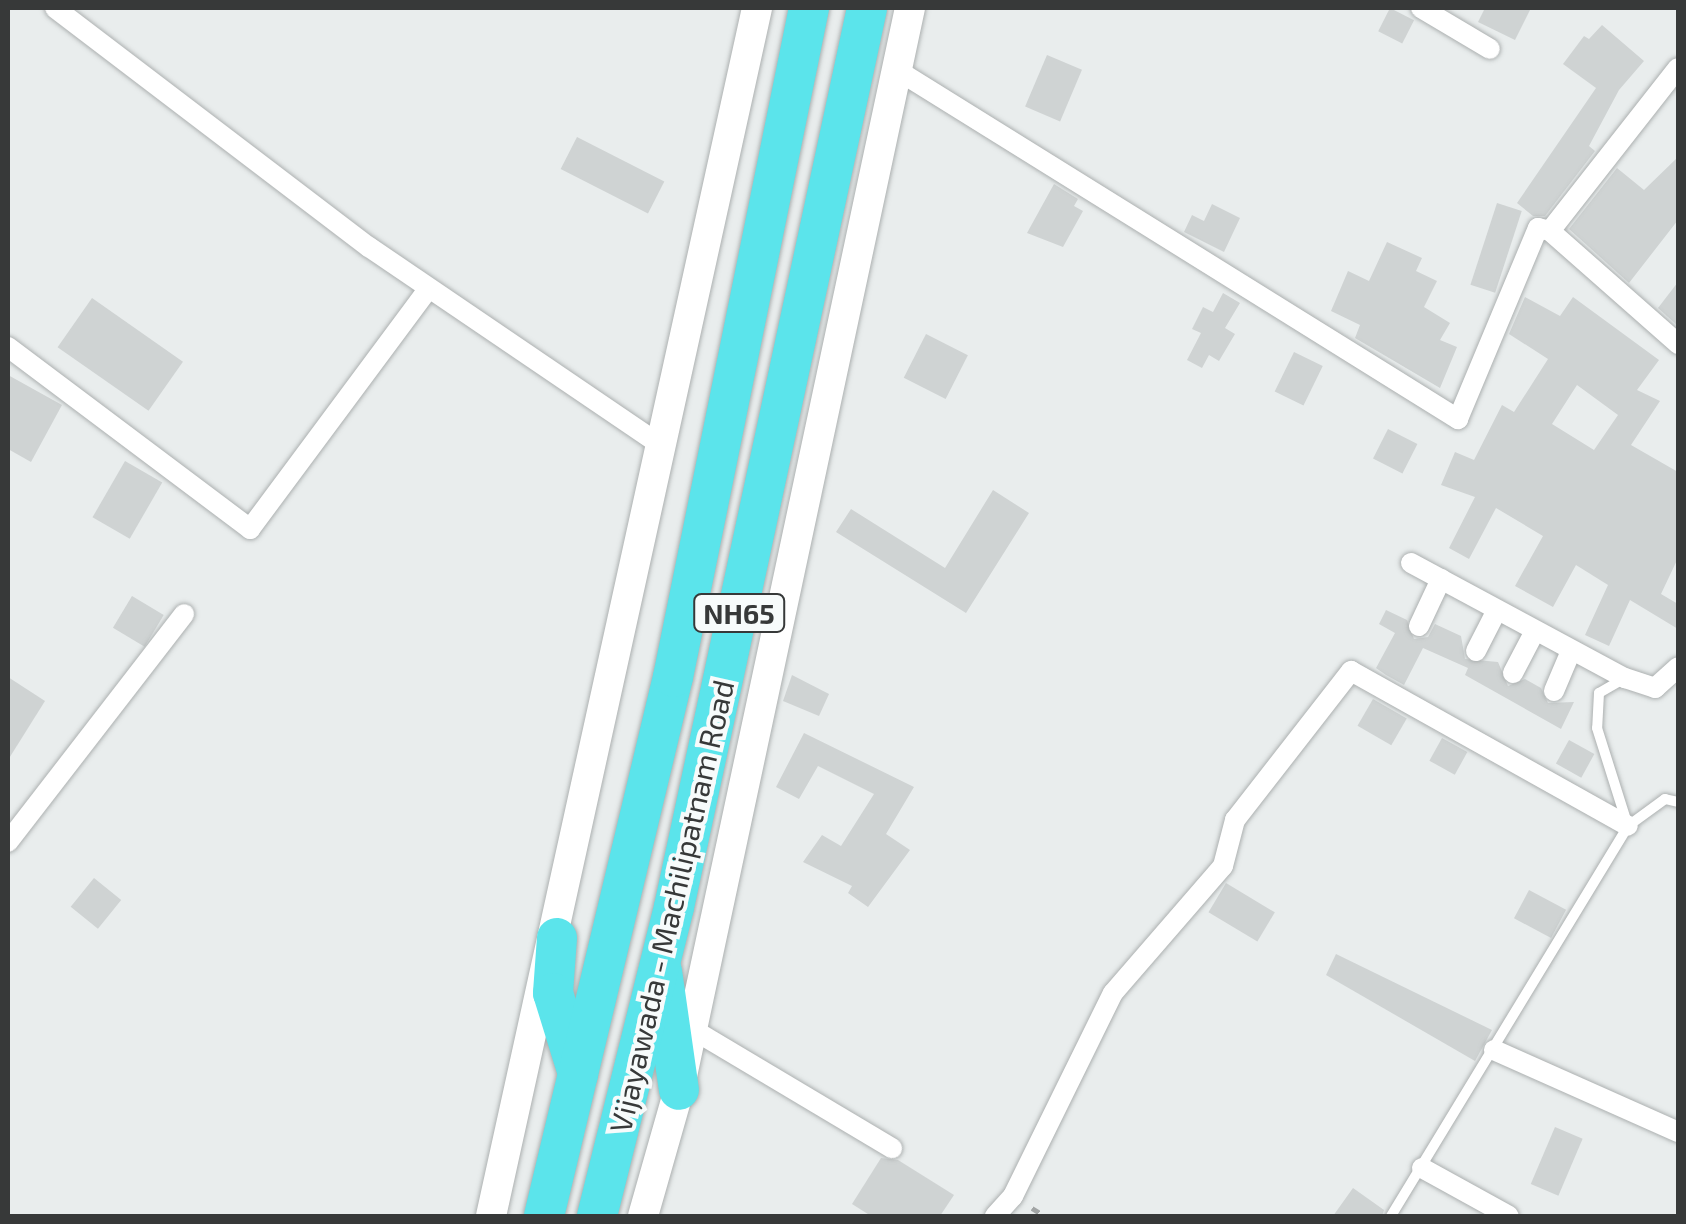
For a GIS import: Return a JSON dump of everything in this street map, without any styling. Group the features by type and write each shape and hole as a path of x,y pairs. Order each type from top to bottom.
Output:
{"highway":[{"name":"Vijayawada - Machilipatnam Road","path":"544,1216 673,677 809,8"},
{"name":"Vijayawada - Machilipatnam Road","path":"598,1216 660,962 867,8"},
{"path":"557,938 553,993 578,1074"},
{"path":"660,962 679,1090"}],"street":[{"path":"55,8 429,288 662,446"},
{"path":"491,1216 557,938 757,8"},
{"path":"644,1216 679,1090 910,8"},
{"path":"1422,8 1490,49"},
{"path":"1550,231 1678,68"},
{"path":"897,70 1458,418 1538,228 1550,231 1678,344"},
{"path":"8,347 250,530 429,288"},
{"path":"1411,562 1625,678 1655,688 1678,667"},
{"path":"1419,626 1441,579"},
{"path":"1476,651 1497,610"},
{"path":"8,842 184,614"},
{"path":"1513,673 1535,631"},
{"path":"1554,691 1572,651"},
{"path":"994,1216 1013,1196 1113,994 1223,866 1235,820 1350,671 1628,826"},
{"path":"692,1029 892,1148"},
{"path":"1494,1050 1678,1132"},
{"path":"1422,1168 1509,1216"}],"lane":[{"path":"1625,678 1599,693 1597,728 1628,826"},
{"path":"1392,1216 1628,826 1665,799 1678,802"}],"building":[{"path":"1390,8 1414,20 1402,43 1378,31"},
{"path":"1485,8 1531,8 1515,40 1478,22"},
{"path":"1602,25 1644,61 1619,90 1589,146 1595,151 1545,216 1533,216 1517,203 1596,88 1563,64 1584,36 1589,39"},
{"path":"1047,55 1082,70 1060,121 1025,107"},
{"path":"577,137 664,181 648,214 561,169"},
{"path":"1678,157 1678,220 1629,283 1569,229 1617,168 1644,190"},
{"path":"1054,184 1078,199 1074,206 1083,211 1063,247 1027,233"},
{"path":"1497,203 1522,211 1495,293 1470,285"},
{"path":"1212,204 1240,218 1224,252 1184,232 1192,215 1204,221"},
{"path":"1387,242 1422,258 1416,271 1437,281 1424,307 1450,323 1440,340 1457,347 1440,388 1355,338 1360,325 1331,311 1348,271 1369,281"},
{"path":"1678,282 1678,326 1658,308"},
{"path":"1223,293 1240,303 1225,328 1235,334 1219,361 1209,355 1202,368 1187,360 1201,333 1192,329 1203,307 1213,312"},
{"path":"1525,297 1560,316 1573,297 1659,360 1637,390 1660,401 1631,445 1678,472 1678,558 1661,594 1678,604 1678,629 1630,600 1609,646 1585,635 1608,585 1576,565 1553,607 1515,586 1543,536 1496,508 1469,559 1449,548 1475,497 1441,485 1455,452 1474,460 1502,405 1514,412 1548,359 1509,334","holes":["1577,385 1618,415 1594,450 1552,424"]},
{"path":"92,298 183,362 149,411 58,347"},
{"path":"926,334 968,355 946,399 904,378"},
{"path":"1294,352 1323,366 1303,406 1275,392"},
{"path":"8,375 62,405 31,462 8,449"},
{"path":"1388,429 1417,444 1402,473 1373,458"},
{"path":"125,461 162,482 130,539 93,517"},
{"path":"993,490 1029,513 966,613 836,532 851,509 945,568"},
{"path":"132,596 164,615 145,647 113,628"},
{"path":"1386,610 1407,620 1414,639 1428,637 1435,624 1461,636 1465,659 1498,662 1508,686 1525,679 1541,688 1548,703 1574,702 1561,729 1465,675 1468,668 1423,648 1404,685 1386,675 1376,668 1395,633 1379,624"},
{"path":"792,675 829,694 819,716 783,701"},
{"path":"8,677 45,701 8,760"},
{"path":"1373,699 1407,718 1391,745 1358,726"},
{"path":"804,733 914,787 886,834 910,850 868,907 848,893 852,886 803,862 822,835 841,846 874,794 818,766 799,799 776,787"},
{"path":"1442,738 1467,752 1455,775 1429,761"},
{"path":"1569,740 1594,754 1581,778 1556,764"},
{"path":"94,878 121,900 98,929 71,907"},
{"path":"1226,883 1275,912 1257,942 1208,912"},
{"path":"1529,890 1566,910 1551,938 1514,918"},
{"path":"1336,954 1492,1030 1475,1061 1326,975"},
{"path":"1555,1127 1583,1139 1558,1196 1531,1184"},
{"path":"881,1158 898,1160 954,1195 940,1216 871,1216 852,1204"},
{"path":"1353,1188 1384,1210 1382,1216 1333,1216"}]}
